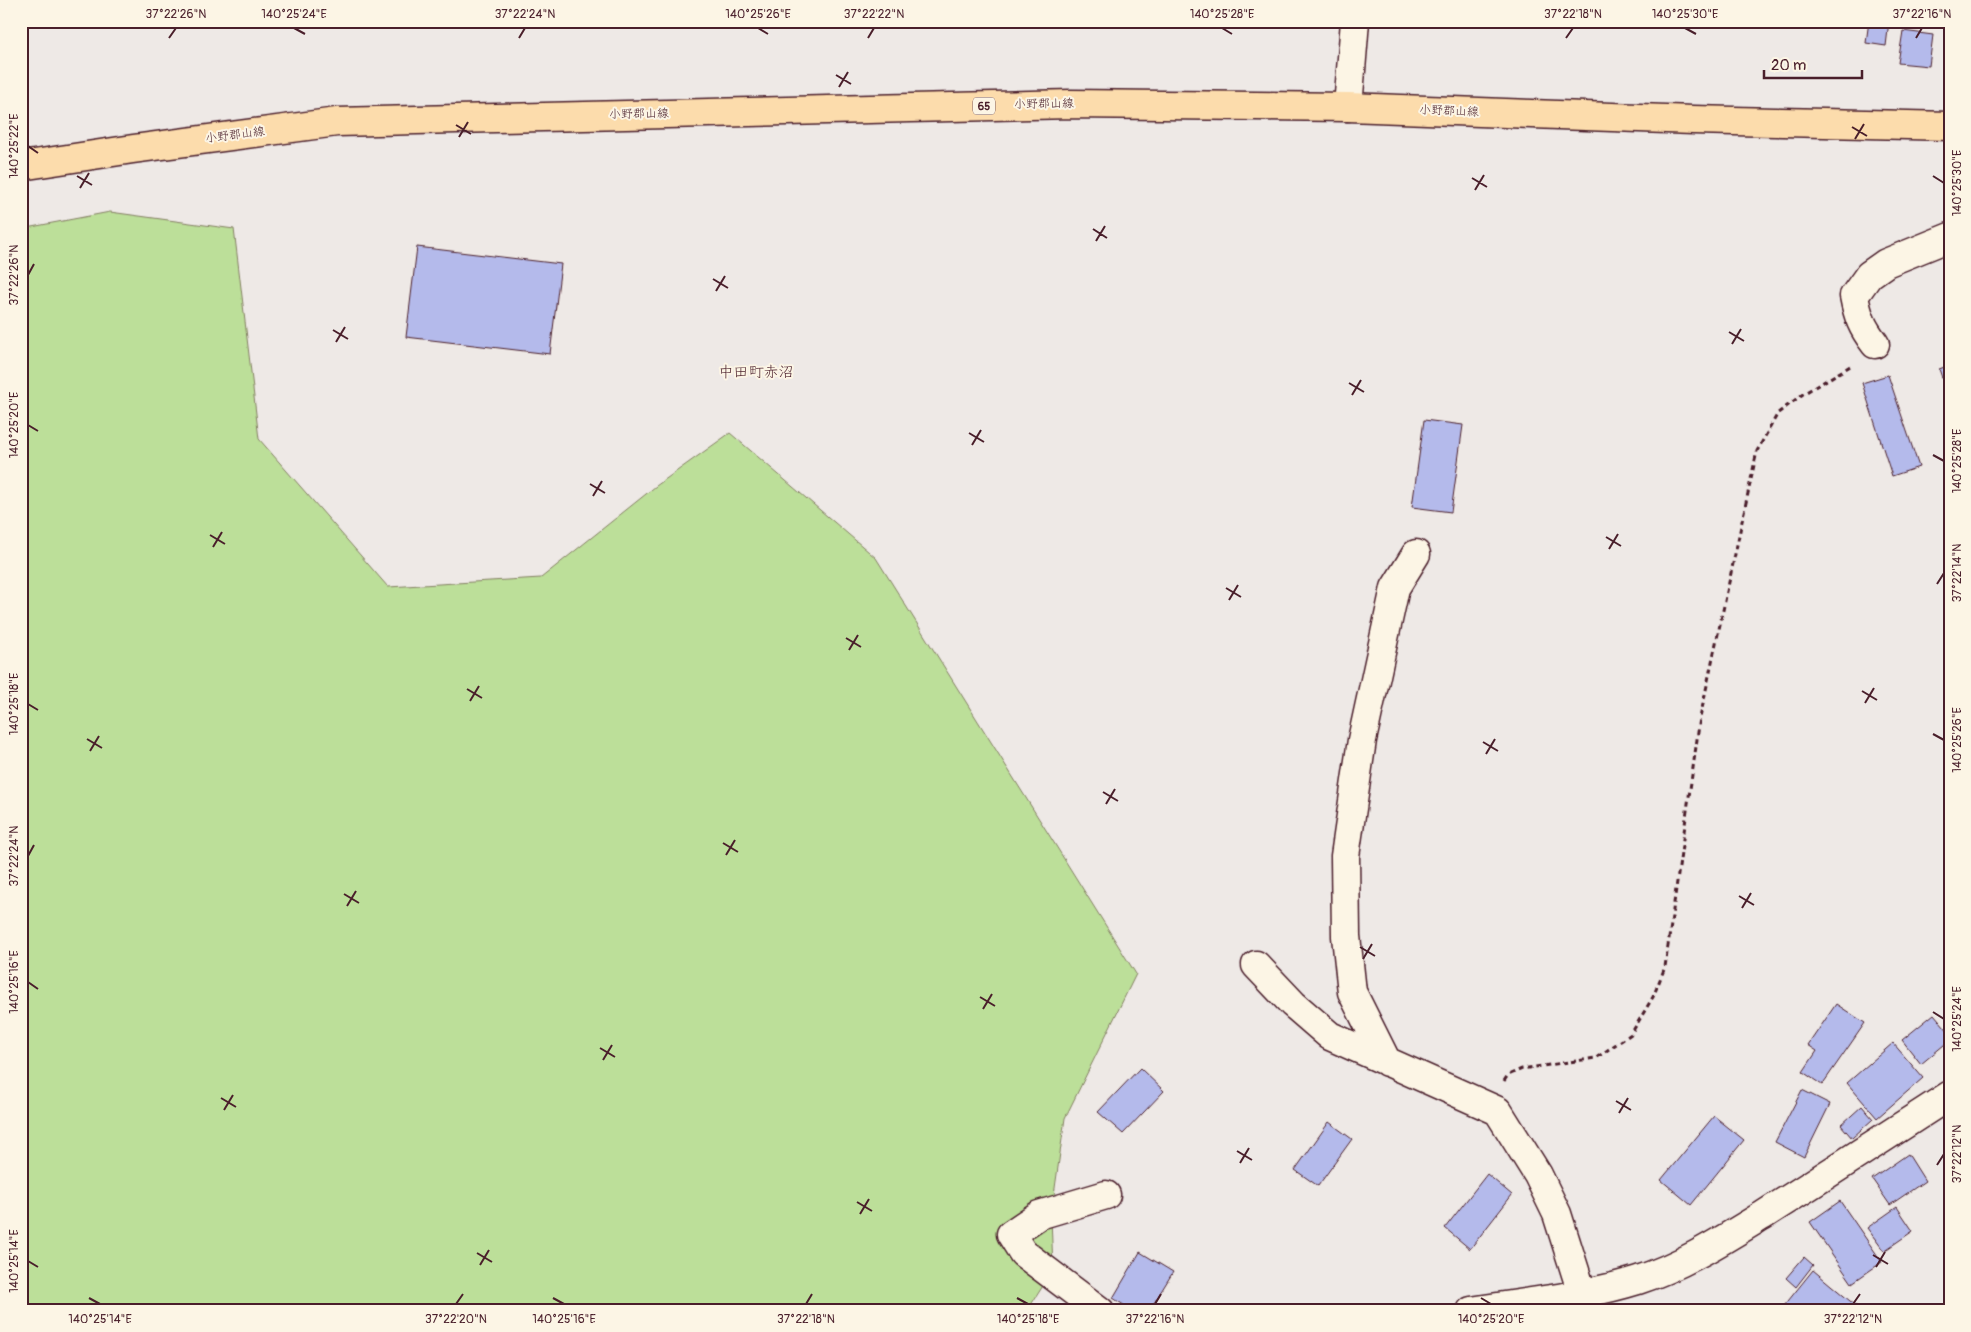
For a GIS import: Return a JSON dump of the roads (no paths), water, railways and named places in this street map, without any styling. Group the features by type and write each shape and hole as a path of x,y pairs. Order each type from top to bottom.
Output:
{"main road":[{"name":"小野郡山線","path":"21,166 133,148 336,122 1070,104 1348,107 1693,120 1950,126"}],"street":[{"path":"1348,107 1355,21"},
{"path":"1875,344 1858,316 1854,296 1869,275 1886,263 1950,237"},
{"path":"1387,1062 1352,992 1346,936 1345,856 1362,740 1395,588 1416,554"},
{"path":"1256,965 1293,1004 1330,1036 1498,1111 1538,1175 1557,1214 1582,1293"},
{"path":"1471,1311 1582,1293 1639,1280 1675,1266 1709,1248 1802,1191 1950,1095"},
{"path":"1100,1311 1023,1253 1011,1234 1039,1215 1106,1195"}],"district":[{"name":"中田町赤沼","path":"756,372"}]}
